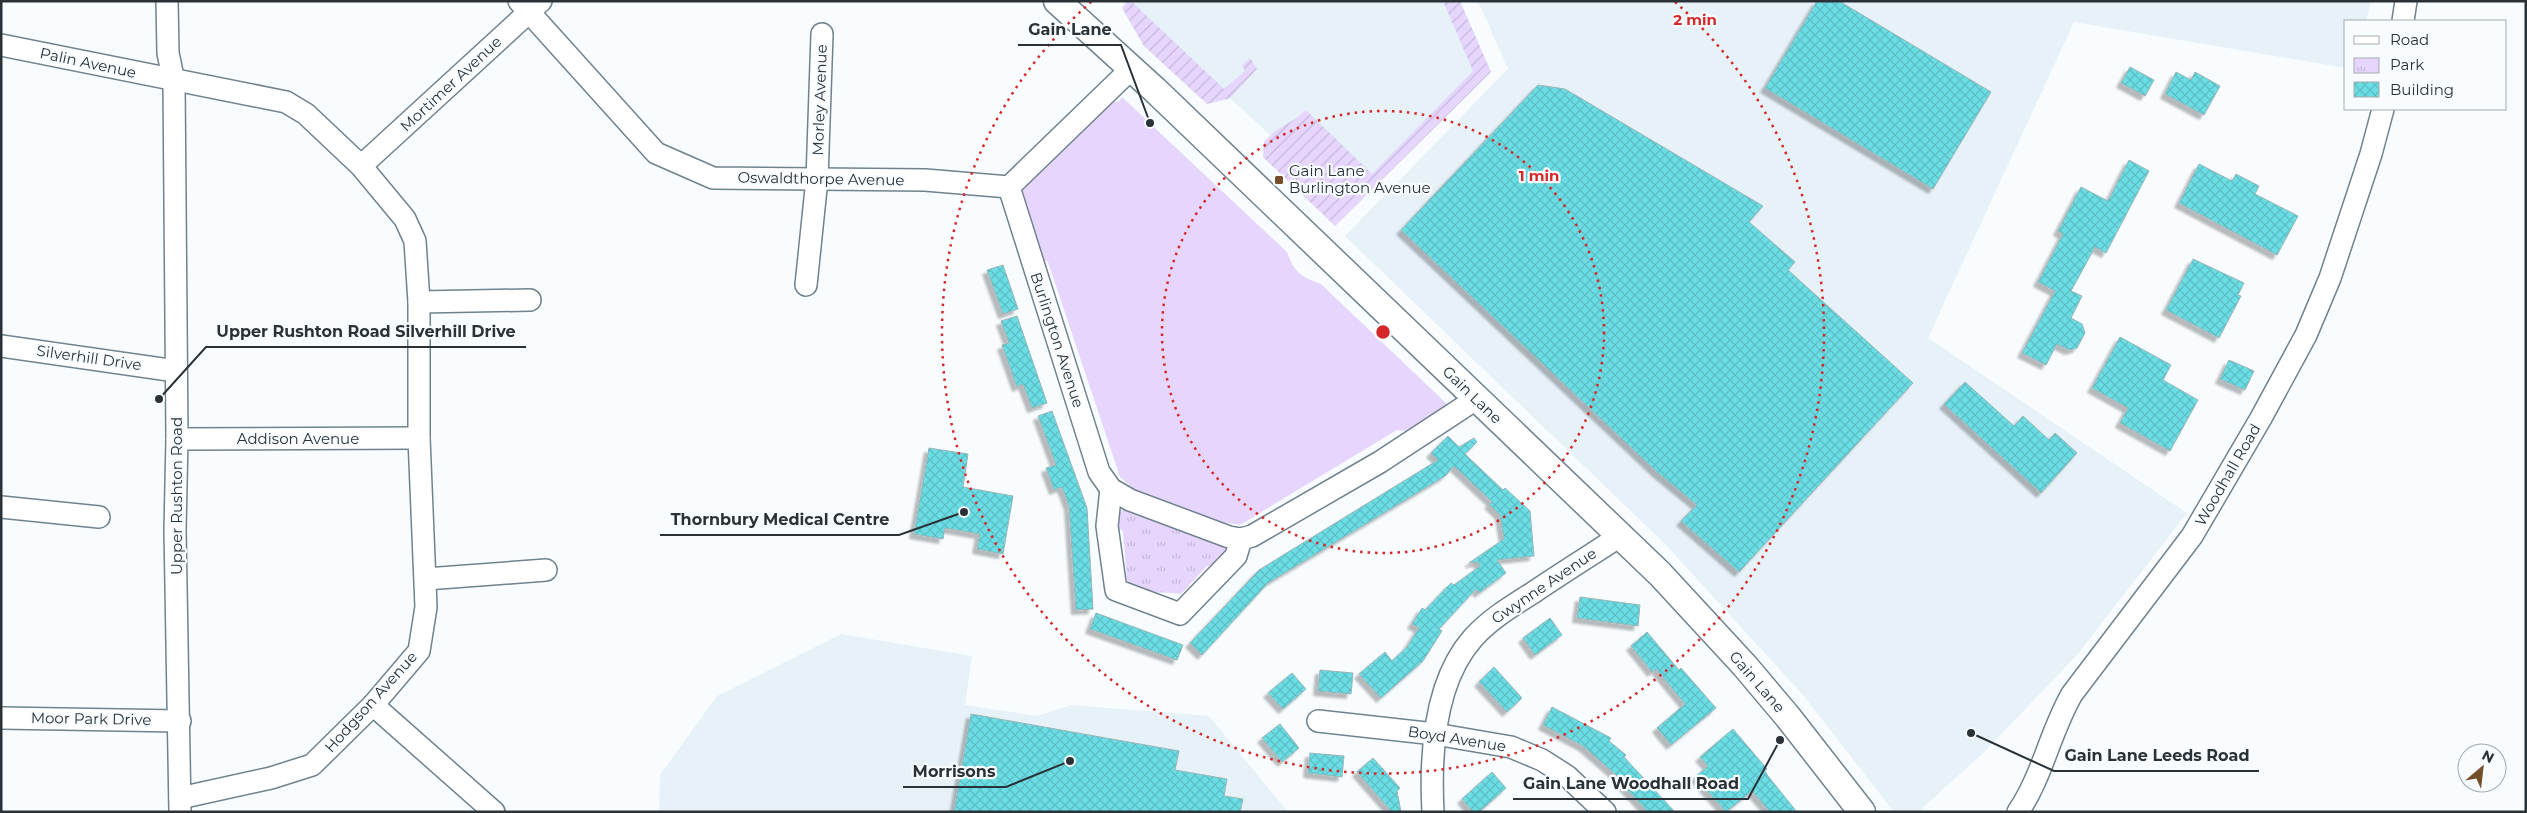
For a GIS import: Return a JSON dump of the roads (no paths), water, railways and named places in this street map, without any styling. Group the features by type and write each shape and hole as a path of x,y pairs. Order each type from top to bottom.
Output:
{"street":[{"name":"Upper Rushton Road","path":"167,1 168,52 174,82 176,530 180,805"},
{"name":"Gain Lane","path":"1057,1 1132,68 1660,574 1745,666 1818,753 1862,812"},
{"path":"2403,20 2406,1"},
{"name":"Mortimer Avenue","path":"362,166 529,5"},
{"name":"Oswaldthorpe Avenue","path":"529,5 656,153 713,178 925,180 1009,187"},
{"name":"Morley Avenue","path":"806,285 818,179 822,34"},
{"name":"Palin Avenue","path":"1,45 174,82 286,102 306,114 362,166"},
{"path":"1009,187 1132,68"},
{"name":"Woodhall Road","path":"2018,812 2038,778 2059,718 2072,694 2192,536 2261,418 2306,335 2330,278 2371,154 2383,110"},
{"name":"Hodgson Avenue","path":"180,805 312,766 373,705 419,651 426,607 426,579 419,438 419,302 415,241 405,218 362,166"},
{"name":"Burlington Avenue","path":"1009,187 1099,472 1111,490"},
{"path":"419,302 530,300"},
{"name":"Silverhill Drive","path":"1,346 176,371"},
{"path":"1241,539 1236,556 1180,614 1116,590 1107,526 1111,490 1138,503 1229,537 1241,539 1252,536 1380,462 1476,398"},
{"name":"Addison Avenue","path":"177,440 419,438"},
{"path":"1,508 99,517"},
{"name":"Gwynne Avenue","path":"1433,812 1435,734 1439,711 1454,667 1472,639 1493,619 1620,536"},
{"path":"426,579 546,570"},
{"path":"373,705 494,812"},
{"name":"Moor Park Drive","path":"1,718 180,721"},
{"name":"Boyd Avenue","path":"1318,721 1435,734 1511,747 1542,760 1568,776 1605,812"}],"place":[{"name":"Gain Lane","path":"1150,123"},
{"name":"Gain Lane Burlington Avenue","path":"1279,180"},
{"name":"Upper Rushton Road Silverhill Drive","path":"159,399"},
{"name":"Thornbury Medical Centre","path":"964,512"},
{"name":"Gain Lane Leeds Road","path":"1971,733"},
{"name":"Gain Lane Woodhall Road","path":"1780,740"},
{"name":"Morrisons","path":"1070,761"}]}
